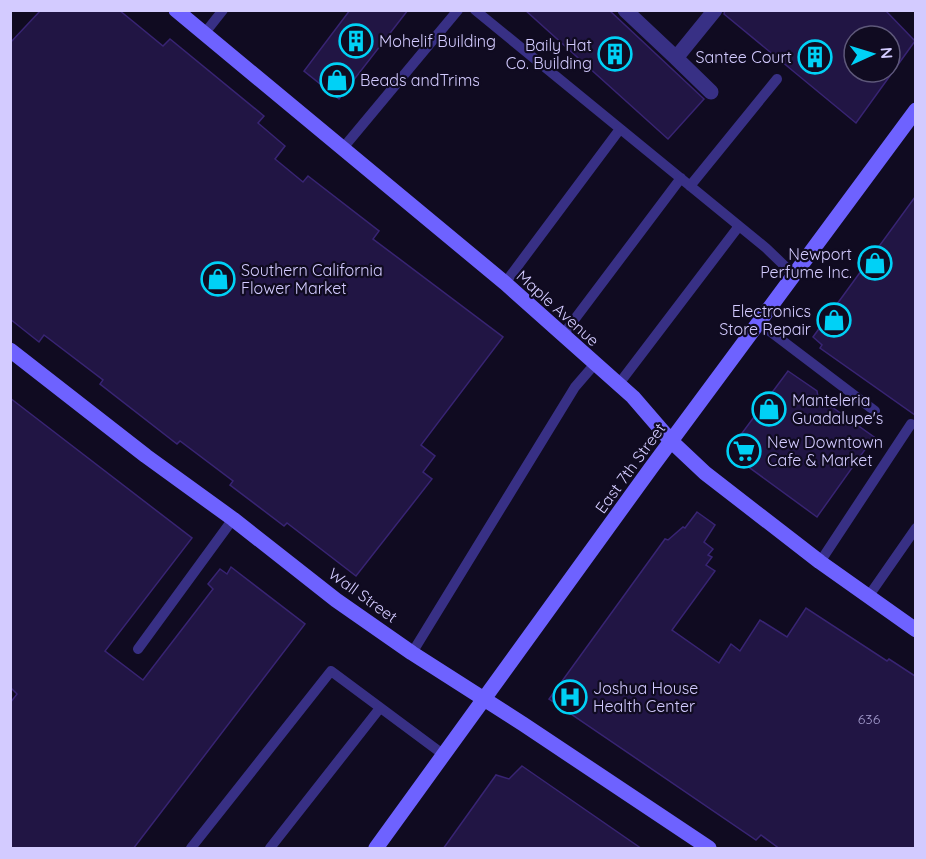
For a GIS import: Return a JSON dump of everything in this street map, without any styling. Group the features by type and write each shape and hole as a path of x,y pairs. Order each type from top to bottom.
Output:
{"street":[{"name":"Maple Avenue","path":"176,10 505,284 644,409 671,441 705,473 820,562 915,630"},
{"path":"625,10 711,92"},
{"path":"676,58 715,10"},
{"name":"East 7th Street","path":"376,849 671,441 915,110"},
{"name":"Wall Street","path":"10,350 336,600 704,847"}],"lane":[{"path":"204,34 223,10"},
{"path":"343,148 458,10"},
{"path":"475,10 766,248 794,275"},
{"path":"690,186 777,79"},
{"path":"505,284 620,129"},
{"path":"562,336 587,306 681,178"},
{"path":"618,385 739,226"},
{"path":"759,323 875,411"},
{"path":"412,653 575,387 594,365"},
{"path":"820,562 911,424"},
{"path":"138,649 233,519"},
{"path":"868,597 915,528"},
{"path":"191,849 331,671 444,755"},
{"path":"270,849 380,708"}],"building":[{"name":"Southern California Flower Market","path":"41,10 119,10 163,46 170,39 264,116 258,123 285,146 275,159 303,182 308,176 379,231 373,239 503,337 421,445 435,456 423,472 432,479 356,576 287,523 284,526 230,485 233,481 180,441 177,444 100,384 103,380 44,335 39,342 10,319 10,43"},
{"name":"Mohelif Building","path":"350,10 408,10 339,99 304,71"},
{"name":"Baily Hat Co. Building","path":"525,10 609,10 704,99 668,139"},
{"name":"Santee Court","path":"725,10 885,10 899,24 842,24 842,84 884,84 856,123 724,14"},
{"name":"Santee Court","path":"902,28 915,41 902,59"},
{"path":"915,197 915,415 820,348 822,345 813,337"},
{"path":"788,371 817,391 818,397 874,437 817,517 728,452"},
{"path":"10,398 192,538 105,651 143,680 213,589 208,584 220,569 227,574 231,567 305,624 133,849 10,849 10,703 17,694 10,687"},
{"path":"697,512 715,525 704,542 713,549 708,555 712,557 706,565 715,571 672,630 719,663 731,644 740,651 760,620 787,637 806,608 887,661 889,659 915,676 915,849 780,849 761,835 756,840 549,699 665,539 668,540 683,527 685,528"},
{"path":"522,766 642,849 443,849 496,775 509,779"}],"place":[{"name":"Mohelif Building","path":"356,41"},
{"name":"Baily Hat Co. Building","path":"615,54"},
{"name":"Santee Court","path":"815,57"},
{"name":"Beads andTrims","path":"337,80"},
{"name":"Newport Perfume Inc.","path":"875,263"},
{"name":"Southern California Flower Market","path":"218,279"},
{"name":"Electronics Store Repair","path":"834,320"},
{"name":"Manteleria Guadalupe's","path":"769,409"},
{"name":"New Downtown Cafe & Market","path":"744,451"},
{"name":"Joshua House Health Center","path":"570,697"}]}
